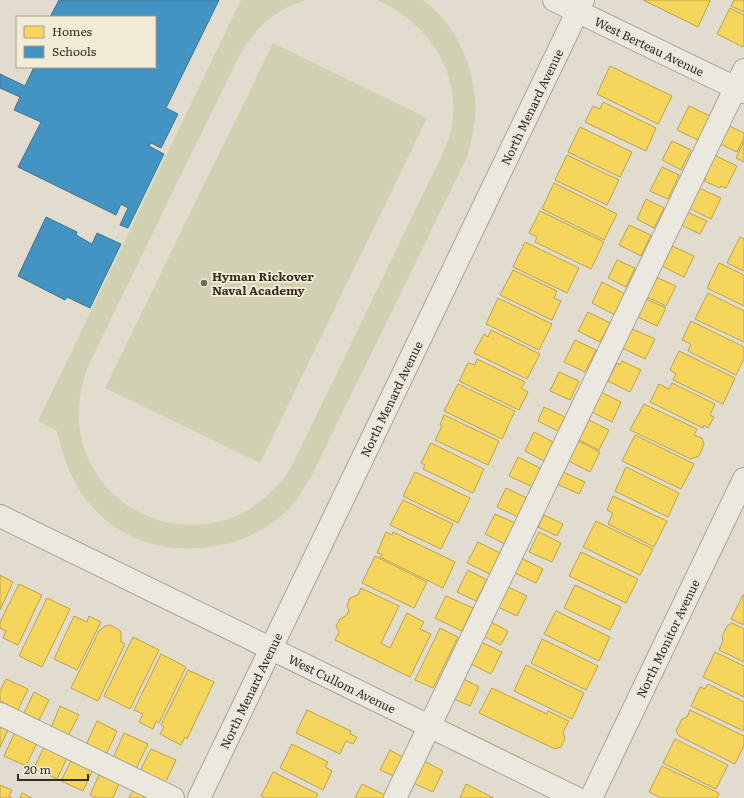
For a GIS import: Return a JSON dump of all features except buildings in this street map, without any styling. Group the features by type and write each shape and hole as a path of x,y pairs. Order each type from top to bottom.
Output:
{"street":[{"name":"West Berteau Avenue","path":"554,0 580,6 741,83"},
{"name":"North Menard Avenue","path":"199,798 580,6"},
{"path":"395,798 741,83"},
{"name":"North Monitor Avenue","path":"591,798 744,479"},
{"name":"West Cullom Avenue","path":"0,516 576,798"},
{"path":"0,714 173,798"}],"green space":[{"path":"241,0 306,0 285,8 268,20 253,35 240,54 89,364 79,413 87,456 109,490 142,513 180,525 221,521 260,502 293,464 440,159 450,134 453,109 452,89 446,70 438,52 426,36 412,22 377,0 423,0 444,20 460,44 470,71 475,100 474,128 468,155 311,477 295,501 281,517 275,521 255,533 233,542 210,547 186,548 163,546 141,540 120,530 101,516 92,507 72,477 57,431 38,421"},
{"path":"273,43 427,118 260,463 105,388"}],"place":[{"name":"Hyman Rickover Naval Academy","path":"204,283"}]}
